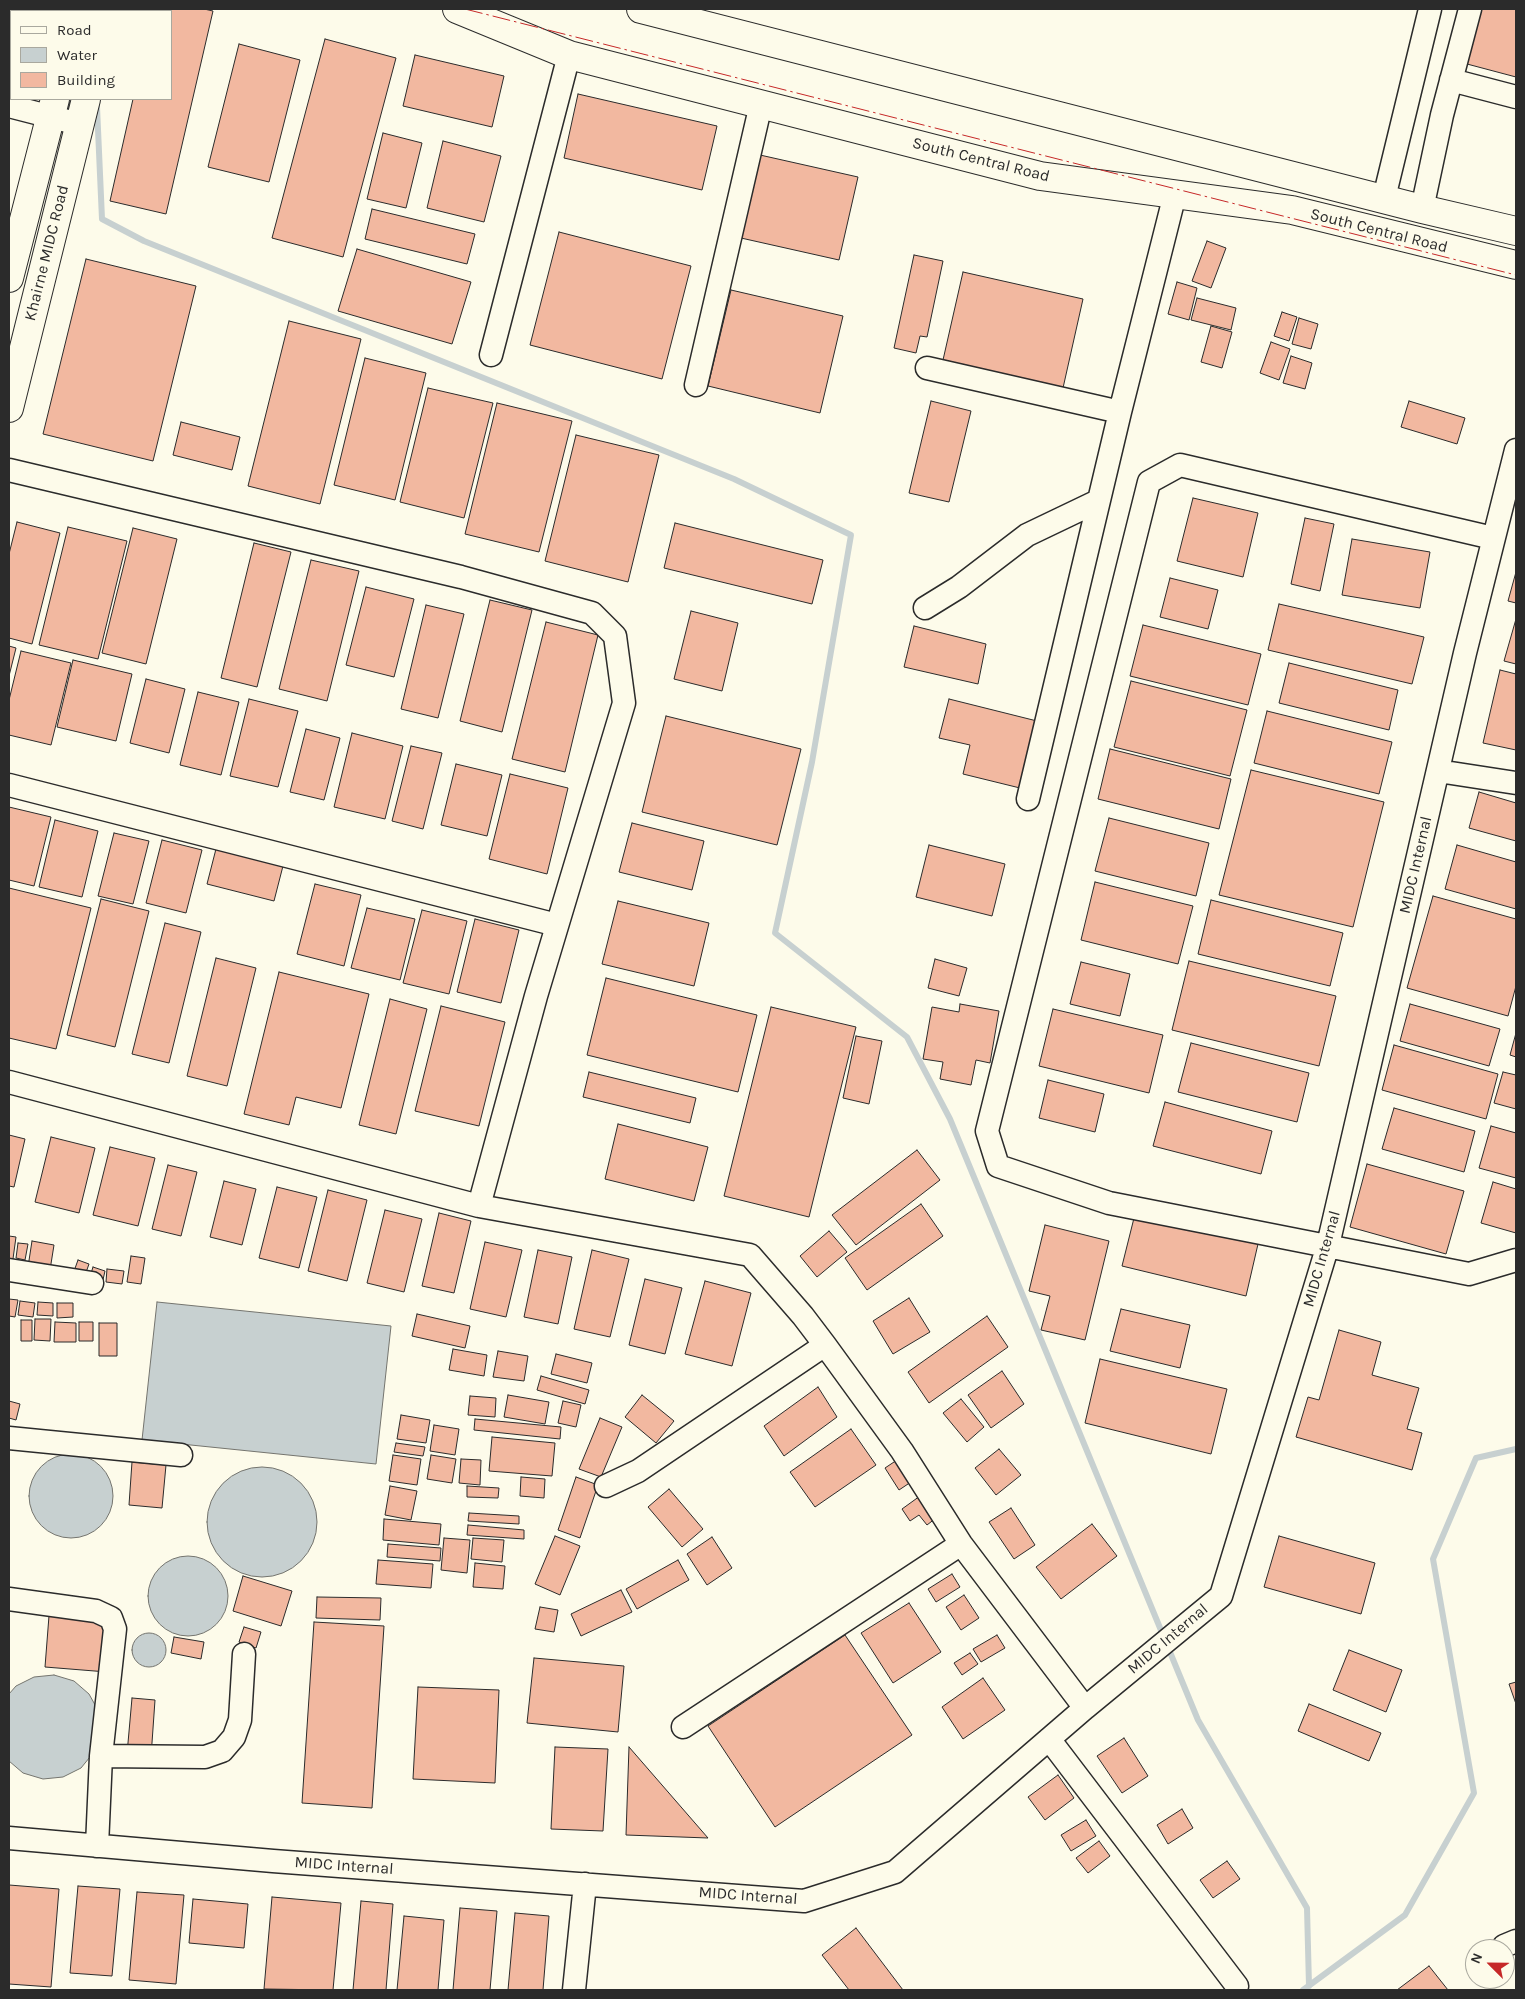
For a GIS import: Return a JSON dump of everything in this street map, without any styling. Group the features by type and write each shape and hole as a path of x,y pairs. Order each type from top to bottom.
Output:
{"main road":[{"name":"South Central Road","path":"458,9 569,55 1040,176 1292,210 1516,264"},
{"name":"South Central Road","path":"641,9 1422,209 1516,231"},
{"name":"Khairne MIDC Road","path":"9,278 52,108"},
{"name":"Khairne MIDC Road","path":"9,408 83,112"}],"street":[{"path":"1384,198 1430,9"},
{"path":"1422,209 1451,80 1470,9"},
{"path":"491,355 569,55"},
{"path":"1451,80 1516,97"},
{"path":"696,385 761,104"},
{"path":"9,106 83,112"},
{"path":"1028,799 1098,501 1175,194"},
{"path":"927,368 1120,412"},
{"name":"MIDC Internal","path":"9,1838 804,1900 895,1872 1085,1708 1220,1596 1328,1245 1438,771 1516,450"},
{"path":"1494,538 1180,465 1149,482 986,1131 998,1166 1109,1203 1468,1274 1516,1260"},
{"path":"9,470 461,577 592,613 616,636 624,703 557,925 479,1206"},
{"path":"924,608 959,587 1027,535 1098,501"},
{"path":"1438,771 1516,783"},
{"path":"9,785 557,925"},
{"path":"9,1082 479,1206 750,1255 803,1316 825,1345 902,1452 961,1544 1085,1708"},
{"path":"9,1270 92,1282"},
{"path":"606,1486 638,1470 825,1345"},
{"path":"9,1438 181,1455"},
{"path":"682,1727 961,1544"},
{"path":"9,1599 96,1611 111,1618 115,1629 101,1756 97,1846"},
{"path":"101,1756 205,1758 222,1751 234,1737 240,1720 244,1654"},
{"path":"1049,1739 1237,1986"},
{"path":"574,1990 585,1884"}],"water":[{"path":"157,1302 391,1326 376,1464 142,1440"},
{"path":"71,1454 87,1457 101,1466 110,1480 113,1496 110,1512 101,1526 87,1535 71,1538 55,1535 41,1526 32,1512 29,1496 32,1480 41,1466 55,1457"},
{"path":"262,1467 283,1471 301,1483 313,1501 317,1522 313,1543 301,1561 283,1573 262,1577 241,1573 223,1561 211,1543 207,1522 211,1501 223,1483 241,1471"},
{"path":"188,1556 203,1559 216,1568 225,1581 228,1596 225,1611 216,1624 203,1633 188,1636 173,1633 160,1624 151,1611 148,1596 151,1581 160,1568 173,1559"},
{"path":"149,1633 156,1634 161,1638 165,1643 165,1657 161,1662 156,1666 149,1667 142,1666 137,1662 133,1657 132,1650 133,1643 137,1638 142,1634"},
{"path":"54,1675 74,1681 89,1694 99,1712 94,1752 81,1768 63,1777 43,1779 23,1773 9,1761 9,1694 16,1686 34,1677"}],"building":[{"path":"204,9 213,11 166,214 110,201 133,100 172,100 172,10 154,10"},
{"path":"1478,9 1516,9 1516,77 1467,64"},
{"path":"325,39 396,58 343,257 272,238"},
{"path":"239,44 300,60 269,182 208,167"},
{"path":"415,55 504,76 492,127 403,106"},
{"path":"578,94 717,126 702,190 564,158"},
{"path":"383,133 422,143 406,208 367,199"},
{"path":"443,141 501,156 484,222 427,208"},
{"path":"760,155 858,177 839,260 741,238"},
{"path":"372,209 475,234 467,264 365,239"},
{"path":"559,232 691,266 662,379 530,345"},
{"path":"1207,241 1226,248 1211,288 1192,281"},
{"path":"357,249 471,282 452,344 338,311"},
{"path":"914,255 943,261 927,337 920,336 916,353 894,348"},
{"path":"86,259 196,286 153,461 43,434"},
{"path":"963,272 1083,299 1063,388 943,360"},
{"path":"1177,282 1197,288 1189,320 1168,314"},
{"path":"731,290 843,316 820,413 708,386"},
{"path":"1197,298 1236,308 1231,330 1191,320"},
{"path":"1282,312 1297,317 1289,341 1274,336"},
{"path":"1299,318 1318,324 1311,349 1292,344"},
{"path":"289,321 361,339 320,504 248,486"},
{"path":"1211,326 1232,332 1222,368 1201,362"},
{"path":"1271,342 1290,349 1279,380 1260,373"},
{"path":"1291,356 1312,363 1305,389 1283,383"},
{"path":"365,358 426,373 395,500 334,485"},
{"path":"428,388 493,403 464,518 400,502"},
{"path":"931,401 971,411 949,502 909,493"},
{"path":"1409,401 1465,418 1457,444 1401,427"},
{"path":"497,403 572,421 539,552 465,534"},
{"path":"181,422 240,437 232,470 173,455"},
{"path":"576,435 659,455 628,582 545,561"},
{"path":"1193,498 1258,513 1243,577 1177,561"},
{"path":"1305,518 1334,524 1320,591 1291,584"},
{"path":"17,522 60,533 32,644 9,638 9,554"},
{"path":"675,523 823,560 812,604 664,568"},
{"path":"68,527 127,541 98,659 39,645"},
{"path":"133,528 177,539 146,664 102,653"},
{"path":"1352,539 1430,552 1420,608 1342,595"},
{"path":"254,543 291,552 257,687 221,678"},
{"path":"311,560 359,571 327,701 279,689"},
{"path":"1516,572 1516,603 1508,601"},
{"path":"1170,578 1218,590 1208,629 1160,617"},
{"path":"366,587 414,599 394,677 346,665"},
{"path":"490,600 532,610 502,732 460,721"},
{"path":"1279,604 1424,637 1412,684 1268,650"},
{"path":"426,605 464,614 438,718 401,709"},
{"path":"691,611 738,623 722,691 674,679"},
{"path":"1516,619 1516,664 1504,661"},
{"path":"546,622 598,635 565,772 512,759"},
{"path":"1143,625 1261,654 1248,705 1130,676"},
{"path":"914,626 986,644 978,684 904,667"},
{"path":"9,646 16,648 9,676"},
{"path":"21,651 71,663 51,745 9,735 9,700"},
{"path":"73,660 132,674 116,741 57,727"},
{"path":"1289,663 1398,690 1389,730 1279,703"},
{"path":"1500,670 1516,674 1516,750 1483,743"},
{"path":"146,679 185,689 169,753 130,743"},
{"path":"1131,681 1247,710 1230,776 1114,747"},
{"path":"198,692 239,702 221,775 180,765"},
{"path":"249,699 298,711 278,787 230,776"},
{"path":"949,699 1037,721 1020,788 963,774 970,745 939,738"},
{"path":"1267,711 1392,742 1379,794 1254,763"},
{"path":"666,716 801,749 777,845 642,812"},
{"path":"306,729 340,738 324,800 290,792"},
{"path":"352,733 403,746 385,819 334,807"},
{"path":"411,746 442,753 423,829 392,821"},
{"path":"1110,749 1231,779 1219,829 1098,799"},
{"path":"456,764 502,775 487,836 441,825"},
{"path":"1251,770 1384,802 1353,927 1219,895"},
{"path":"510,774 568,788 547,874 489,859"},
{"path":"1479,792 1516,803 1516,841 1469,828"},
{"path":"9,807 51,817 34,886 9,880"},
{"path":"1109,818 1209,843 1196,896 1095,871"},
{"path":"55,820 98,831 82,897 39,887"},
{"path":"632,823 704,841 692,890 619,872"},
{"path":"114,833 149,841 133,904 98,896"},
{"path":"162,840 202,850 186,913 146,903"},
{"path":"217,845 284,862 274,901 207,884"},
{"path":"929,845 1005,864 992,916 916,897"},
{"path":"1457,845 1516,862 1516,909 1445,889"},
{"path":"1095,882 1193,906 1178,964 1081,940"},
{"path":"315,884 361,895 344,966 297,954"},
{"path":"9,888 91,908 56,1049 9,1038"},
{"path":"1433,896 1516,919 1516,986 1508,1016 1407,988"},
{"path":"101,899 149,911 115,1047 67,1035"},
{"path":"1211,900 1343,933 1330,986 1198,954"},
{"path":"618,901 709,923 694,986 602,964"},
{"path":"367,908 415,919 400,980 351,968"},
{"path":"422,910 467,921 449,994 403,983"},
{"path":"475,919 519,930 501,1003 457,992"},
{"path":"165,923 201,932 169,1063 132,1054"},
{"path":"216,958 256,968 227,1086 187,1076"},
{"path":"935,959 967,968 959,996 928,988"},
{"path":"1189,961 1336,996 1319,1066 1172,1030"},
{"path":"1081,962 1130,974 1120,1016 1070,1004"},
{"path":"279,972 369,994 341,1108 296,1097 289,1125 244,1114"},
{"path":"606,978 757,1015 738,1092 587,1055"},
{"path":"390,999 427,1009 396,1134 359,1125"},
{"path":"960,1004 999,1011 990,1063 976,1060 971,1085 940,1079 943,1062 923,1059 932,1007 959,1012"},
{"path":"1410,1004 1500,1029 1489,1066 1400,1041"},
{"path":"441,1006 505,1022 479,1126 415,1111"},
{"path":"771,1007 856,1027 809,1217 724,1196"},
{"path":"1053,1009 1163,1035 1149,1093 1039,1066"},
{"path":"1516,1033 1516,1057 1510,1055"},
{"path":"856,1036 882,1041 869,1104 843,1098"},
{"path":"1191,1043 1309,1073 1297,1122 1178,1092"},
{"path":"1394,1045 1498,1074 1486,1119 1382,1090"},
{"path":"589,1072 696,1098 690,1123 583,1097"},
{"path":"1503,1072 1516,1075 1516,1109 1494,1103"},
{"path":"1048,1080 1104,1094 1095,1132 1039,1118"},
{"path":"1165,1102 1272,1131 1261,1174 1153,1146"},
{"path":"1394,1108 1475,1131 1464,1172 1382,1149"},
{"path":"618,1124 708,1147 694,1201 605,1179"},
{"path":"1491,1126 1516,1133 1516,1178 1479,1168"},
{"path":"9,1135 25,1139 14,1187 9,1186"},
{"path":"51,1137 95,1148 79,1213 35,1202"},
{"path":"110,1147 155,1158 138,1226 93,1215"},
{"path":"917,1150 940,1180 856,1245 832,1215"},
{"path":"1367,1164 1464,1191 1446,1254 1350,1227"},
{"path":"168,1165 197,1172 181,1236 152,1229"},
{"path":"224,1181 256,1189 242,1245 210,1237"},
{"path":"1493,1182 1516,1189 1516,1233 1481,1223"},
{"path":"277,1187 317,1197 299,1268 259,1258"},
{"path":"328,1190 367,1200 347,1281 308,1271"},
{"path":"921,1204 943,1236 867,1290 845,1258"},
{"path":"385,1210 422,1219 404,1292 367,1283"},
{"path":"439,1213 471,1221 454,1293 422,1286"},
{"path":"1135,1214 1258,1244 1246,1296 1122,1266"},
{"path":"1045,1225 1109,1241 1085,1340 1041,1330 1050,1296 1029,1291"},
{"path":"829,1231 847,1252 817,1277 800,1256"},
{"path":"9,1236 16,1237 12,1266 9,1266"},
{"path":"32,1241 54,1245 50,1270 28,1267"},
{"path":"485,1242 522,1250 506,1317 470,1309"},
{"path":"18,1243 28,1244 25,1260 16,1258"},
{"path":"538,1250 572,1257 558,1324 524,1317"},
{"path":"592,1250 629,1259 610,1337 574,1329"},
{"path":"131,1256 145,1258 141,1284 127,1282"},
{"path":"78,1260 89,1264 84,1278 73,1274"},
{"path":"93,1267 105,1271 102,1284 89,1280"},
{"path":"107,1269 124,1271 122,1284 106,1282"},
{"path":"645,1279 682,1288 665,1354 629,1345"},
{"path":"705,1281 751,1293 732,1366 685,1354"},
{"path":"909,1298 930,1332 893,1354 873,1321"},
{"path":"9,1299 18,1300 15,1317 9,1316"},
{"path":"20,1301 35,1303 33,1317 18,1315"},
{"path":"38,1302 53,1303 53,1316 37,1315"},
{"path":"57,1303 73,1303 73,1317 57,1318"},
{"path":"1121,1309 1190,1325 1180,1368 1110,1351"},
{"path":"417,1314 470,1326 465,1348 412,1336"},
{"path":"987,1316 1008,1347 929,1403 908,1372"},
{"path":"35,1319 51,1319 50,1341 34,1340"},
{"path":"21,1320 32,1320 32,1341 21,1341"},
{"path":"55,1322 76,1323 76,1342 54,1342"},
{"path":"79,1322 93,1322 93,1341 79,1341"},
{"path":"99,1323 117,1323 117,1356 99,1356"},
{"path":"1339,1330 1381,1342 1372,1375 1419,1388 1407,1429 1422,1433 1412,1470 1296,1437 1308,1397 1319,1400"},
{"path":"453,1349 487,1355 484,1376 449,1370"},
{"path":"498,1351 528,1356 524,1381 493,1377"},
{"path":"556,1354 592,1363 587,1383 551,1374"},
{"path":"1100,1359 1227,1389 1211,1454 1085,1423"},
{"path":"1002,1371 1024,1404 991,1428 968,1395"},
{"path":"541,1376 589,1390 585,1404 537,1390"},
{"path":"818,1387 837,1417 784,1456 764,1426"},
{"path":"508,1395 549,1402 545,1424 504,1417"},
{"path":"642,1395 674,1421 656,1443 625,1417"},
{"path":"470,1396 496,1398 495,1417 468,1415"},
{"path":"961,1399 984,1427 967,1442 943,1413"},
{"path":"9,1401 20,1404 16,1420 9,1418"},
{"path":"563,1401 581,1405 576,1427 558,1423"},
{"path":"401,1415 430,1420 426,1443 397,1439"},
{"path":"600,1418 622,1427 601,1477 579,1469"},
{"path":"475,1419 561,1427 560,1439 474,1430"},
{"path":"434,1425 459,1429 455,1455 430,1451"},
{"path":"851,1429 876,1465 815,1507 790,1472"},
{"path":"492,1437 555,1443 552,1476 489,1471"},
{"path":"396,1443 425,1447 423,1456 394,1452"},
{"path":"999,1449 1021,1475 996,1495 975,1468"},
{"path":"393,1455 421,1459 417,1485 389,1481"},
{"path":"431,1455 456,1459 452,1483 427,1479"},
{"path":"903,1456 917,1478 899,1490 885,1468"},
{"path":"461,1459 481,1460 480,1485 459,1483"},
{"path":"132,1462 166,1465 162,1508 129,1505"},
{"path":"521,1477 545,1479 544,1498 520,1496"},
{"path":"576,1477 598,1485 580,1538 558,1530"},
{"path":"390,1486 417,1491 411,1520 385,1515"},
{"path":"467,1486 499,1488 498,1498 467,1497"},
{"path":"669,1489 703,1529 682,1547 648,1507"},
{"path":"920,1496 936,1518 927,1525 919,1515 910,1521 902,1509"},
{"path":"1011,1508 1035,1545 1014,1559 989,1522"},
{"path":"469,1513 519,1516 519,1524 468,1521"},
{"path":"384,1519 441,1524 439,1545 383,1540"},
{"path":"1092,1524 1117,1556 1061,1599 1036,1567"},
{"path":"468,1525 524,1530 524,1539 467,1535"},
{"path":"555,1536 580,1546 560,1595 535,1584"},
{"path":"1279,1536 1375,1563 1361,1614 1264,1587"},
{"path":"712,1537 732,1568 707,1585 687,1554"},
{"path":"444,1538 470,1540 467,1573 441,1570"},
{"path":"473,1538 504,1540 502,1562 471,1559"},
{"path":"388,1544 441,1548 440,1561 387,1557"},
{"path":"378,1560 433,1564 431,1588 376,1584"},
{"path":"678,1560 689,1580 637,1609 626,1589"},
{"path":"475,1563 505,1566 503,1589 473,1587"},
{"path":"952,1574 960,1587 936,1602 928,1589"},
{"path":"243,1576 292,1591 281,1626 233,1611"},
{"path":"621,1590 632,1612 581,1636 571,1614"},
{"path":"964,1595 979,1618 961,1630 946,1607"},
{"path":"317,1597 381,1598 380,1620 316,1618"},
{"path":"909,1603 941,1652 893,1683 861,1633"},
{"path":"540,1607 558,1610 554,1632 535,1629"},
{"path":"49,1616 112,1621 107,1672 45,1667"},
{"path":"314,1622 384,1626 372,1808 302,1803"},
{"path":"244,1627 261,1632 256,1648 239,1642"},
{"path":"845,1635 912,1735 775,1827 708,1726"},
{"path":"997,1635 1005,1648 981,1662 973,1649"},
{"path":"174,1637 204,1642 201,1659 171,1653"},
{"path":"1349,1650 1402,1670 1386,1712 1333,1690"},
{"path":"970,1653 978,1664 962,1675 954,1663"},
{"path":"534,1658 624,1666 618,1732 527,1723"},
{"path":"983,1678 1005,1710 963,1739 942,1707"},
{"path":"1516,1682 1516,1704 1509,1684"},
{"path":"418,1687 499,1690 495,1783 413,1779"},
{"path":"132,1698 155,1700 151,1757 127,1754"},
{"path":"1309,1704 1381,1733 1369,1761 1298,1731"},
{"path":"1124,1738 1148,1776 1122,1793 1097,1756"},
{"path":"555,1747 608,1749 603,1831 551,1829"},
{"path":"629,1747 708,1838 626,1835"},
{"path":"1058,1775 1074,1798 1045,1820 1028,1797"},
{"path":"1182,1809 1193,1828 1168,1844 1157,1825"},
{"path":"1086,1820 1096,1836 1071,1851 1061,1835"},
{"path":"1099,1841 1110,1856 1088,1873 1076,1858"},
{"path":"1227,1861 1240,1879 1213,1898 1200,1880"},
{"path":"9,1885 59,1889 51,1987 9,1984"},
{"path":"78,1886 120,1889 112,1976 70,1973"},
{"path":"137,1892 184,1895 176,1984 129,1980"},
{"path":"272,1897 341,1903 333,1990 264,1989"},
{"path":"193,1899 248,1904 244,1948 189,1943"},
{"path":"361,1901 393,1904 386,1990 353,1990"},
{"path":"460,1908 497,1911 490,1990 453,1990"},
{"path":"515,1913 549,1916 543,1990 508,1990"},
{"path":"404,1916 444,1920 438,1990 397,1990"},
{"path":"856,1928 903,1990 849,1990 822,1955"},
{"path":"1429,1966 1448,1990 1397,1990"}],"waterway":[{"path":"97,107 102,219 144,241 734,479 851,535 812,762 775,933 907,1037 950,1119 1198,1720 1307,1908 1309,1986"},
{"path":"1303,1990 1405,1915 1474,1793 1433,1559 1476,1458 1516,1449"}],"power":[{"path":"465,9 1516,275"}]}
